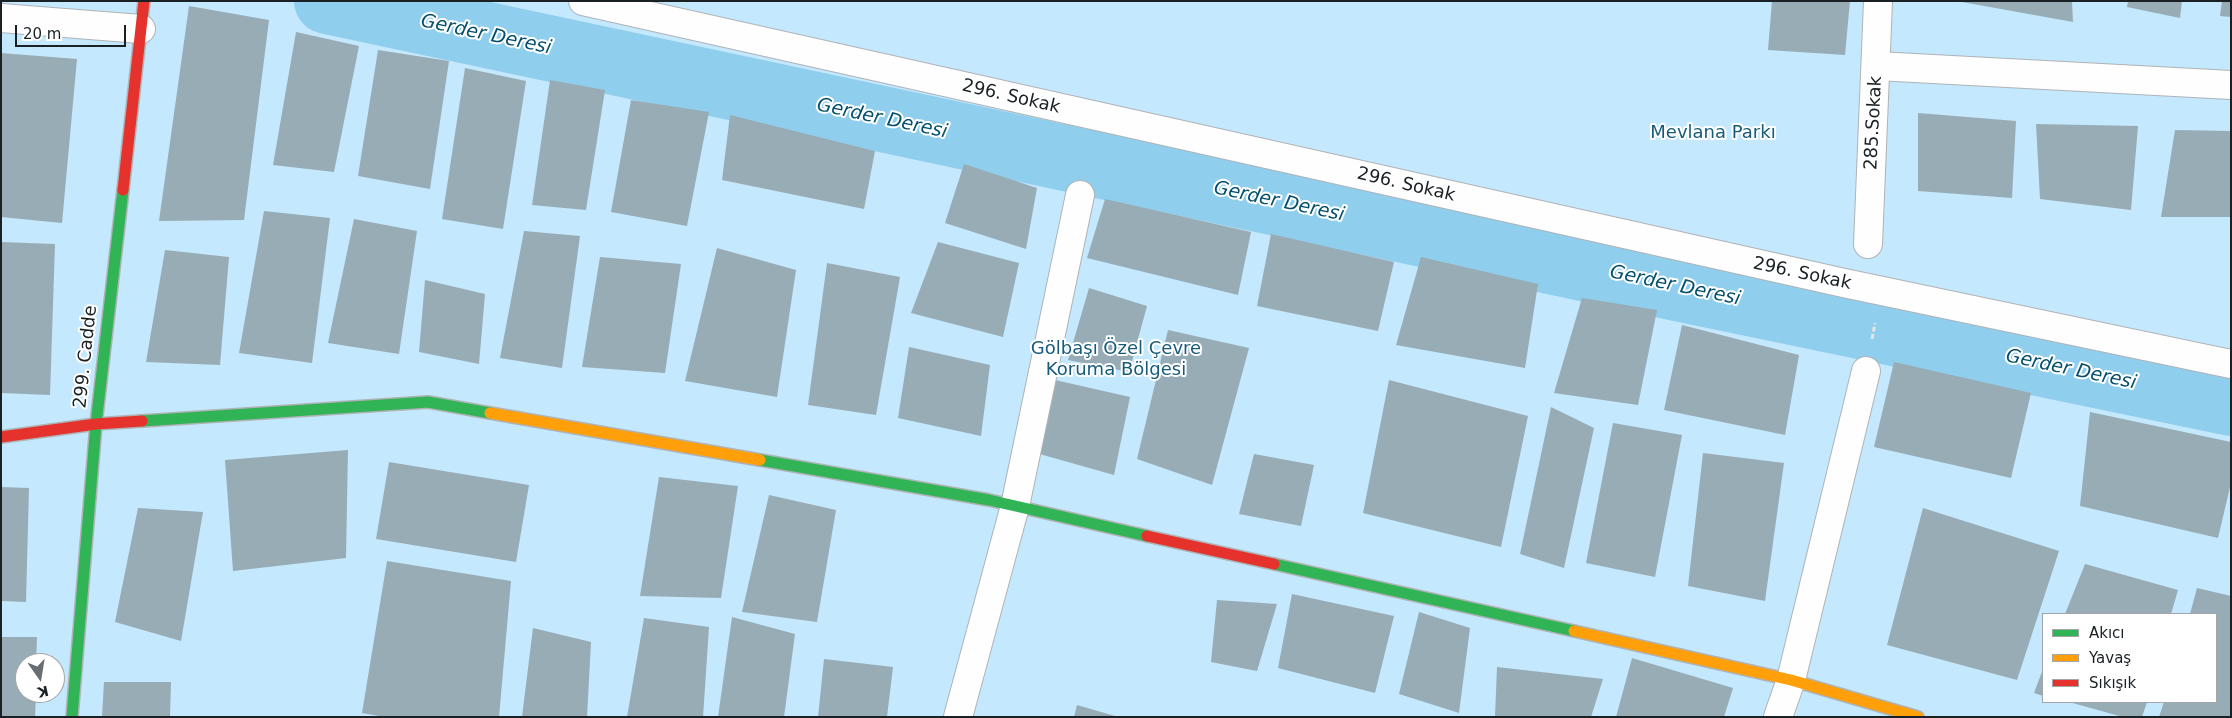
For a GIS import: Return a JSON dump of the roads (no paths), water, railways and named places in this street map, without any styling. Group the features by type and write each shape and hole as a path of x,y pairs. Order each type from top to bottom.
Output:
{"street":[{"name":"299. Cadde","path":"72,717 96,424 144,1"},
{"name":"296. Sokak","path":"583,1 1844,283 2231,364"},
{"name":"285.Sokak","path":"1868,244 1877,66 1878,1"},
{"path":"1,18 142,23"},
{"path":"1877,66 2231,85"},
{"path":"958,717 1015,506 1080,195"},
{"path":"1778,717 1790,680 1868,359"},
{"path":"1,437 96,424 428,402 1015,506 1790,680 1918,717"}],"waterway":[{"name":"Gerder Deresi","path":"327,1 1691,291 2231,403"}],"park label":[{"name":"Mevlana Parkı","path":"1713,133"},
{"name":"Gölbaşı Özel Çevre Koruma Bölgesi","path":"1116,359"}]}
